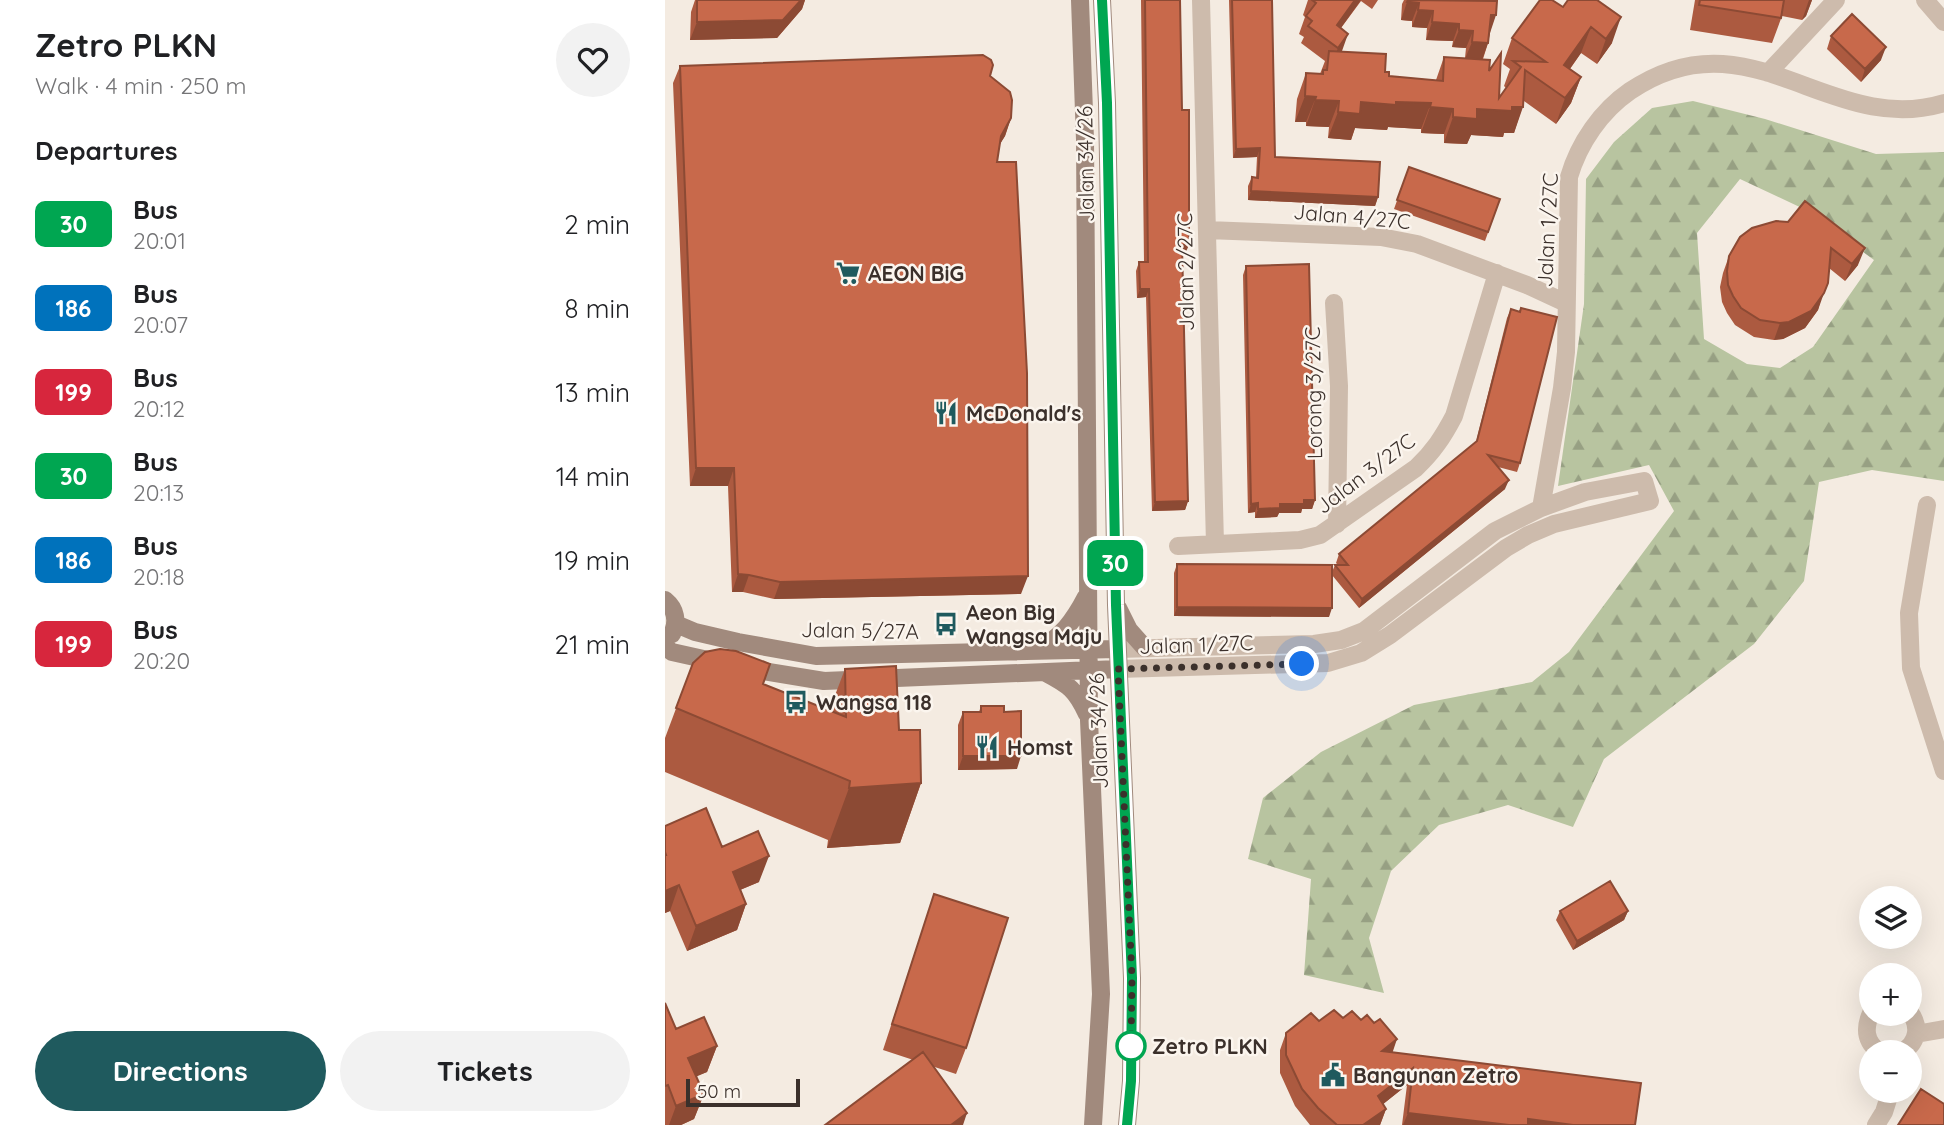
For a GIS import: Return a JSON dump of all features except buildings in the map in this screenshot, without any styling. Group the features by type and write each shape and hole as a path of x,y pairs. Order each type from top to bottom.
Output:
{"main road":[{"name":"Jalan 34/26","path":"1080,0 1085,140 1090,720 1101,994 1093,1125"},
{"name":"Jalan 34/26","path":"1102,0 1107,103 1117,649 1132,978 1131,1081 1127,1125"},
{"path":"1036,651 1057,640 1076,616 1088,594"},
{"path":"665,600 674,610 676,624 665,641"},
{"path":"1116,605 1129,630 1145,648"},
{"name":"Jalan 5/27A","path":"676,624 695,632 738,642 816,656 1117,649"},
{"path":"665,648 672,652 744,668 824,681 1118,669"},
{"path":"1044,672 1067,684 1078,696 1090,720"}],"street":[{"name":"Jalan 2/27C","path":"1201,0 1215,544"},
{"path":"1767,73 1836,0"},
{"path":"1925,0 1944,22"},
{"name":"Jalan 1/27C","path":"1541,508 1566,352 1569,177 1575,158 1603,115 1641,84 1668,72 1712,62 1767,73 1873,108 1901,110 1944,103"},
{"name":"Jalan 4/27C","path":"1207,230 1381,237 1441,251 1566,303"},
{"name":"Jalan 3/27C","path":"1178,546 1300,540 1320,535 1416,468 1431,455 1454,416 1497,273"},
{"name":"Lorong 3/27C","path":"1334,303 1339,386 1337,524"},
{"name":"Jalan 1/27C","path":"1117,649 1314,644 1341,640 1364,631 1495,531 1541,508 1585,492 1644,481 1650,501 1555,524 1528,535 1361,653 1328,663 1118,669"},
{"path":"1927,505 1909,613 1911,668 1944,771"},
{"path":"1913,1040 1917,1026"},
{"path":"1916,1034 1944,1029"},
{"path":"1876,1125 1887,1103"}],"green space":[{"path":"1693,101 1765,119 1876,154 1944,152 1944,481 1872,470 1819,482 1804,581 1754,644 1604,759 1573,827 1508,805 1439,825 1391,871 1369,938 1384,993 1304,975 1311,879 1248,859 1263,798 1321,752 1414,705 1532,682 1569,652 1674,511 1649,465 1558,486 1584,304 1586,179 1614,142 1652,108","holes":["1740,179 1806,210 1874,260 1813,347 1780,368 1747,364 1704,339 1697,233"]}],"bus line":[{"name":"30","path":"1102,0 1107,103 1116,605 1132,978 1131,1081 1127,1125"}],"place":[{"name":"AEON BiG","path":"848,273"},
{"name":"McDonald's","path":"946,413"},
{"name":"Aeon Big Wangsa Maju","path":"946,624"},
{"name":"Wangsa 118","path":"796,702"},
{"name":"Homst","path":"987,747"},
{"name":"Zetro PLKN","path":"1131,1046"},
{"name":"Bangunan Zetro","path":"1333,1075"}],"route":[{"path":"1131,1046 1132,978 1118,669 1302,664"}]}
